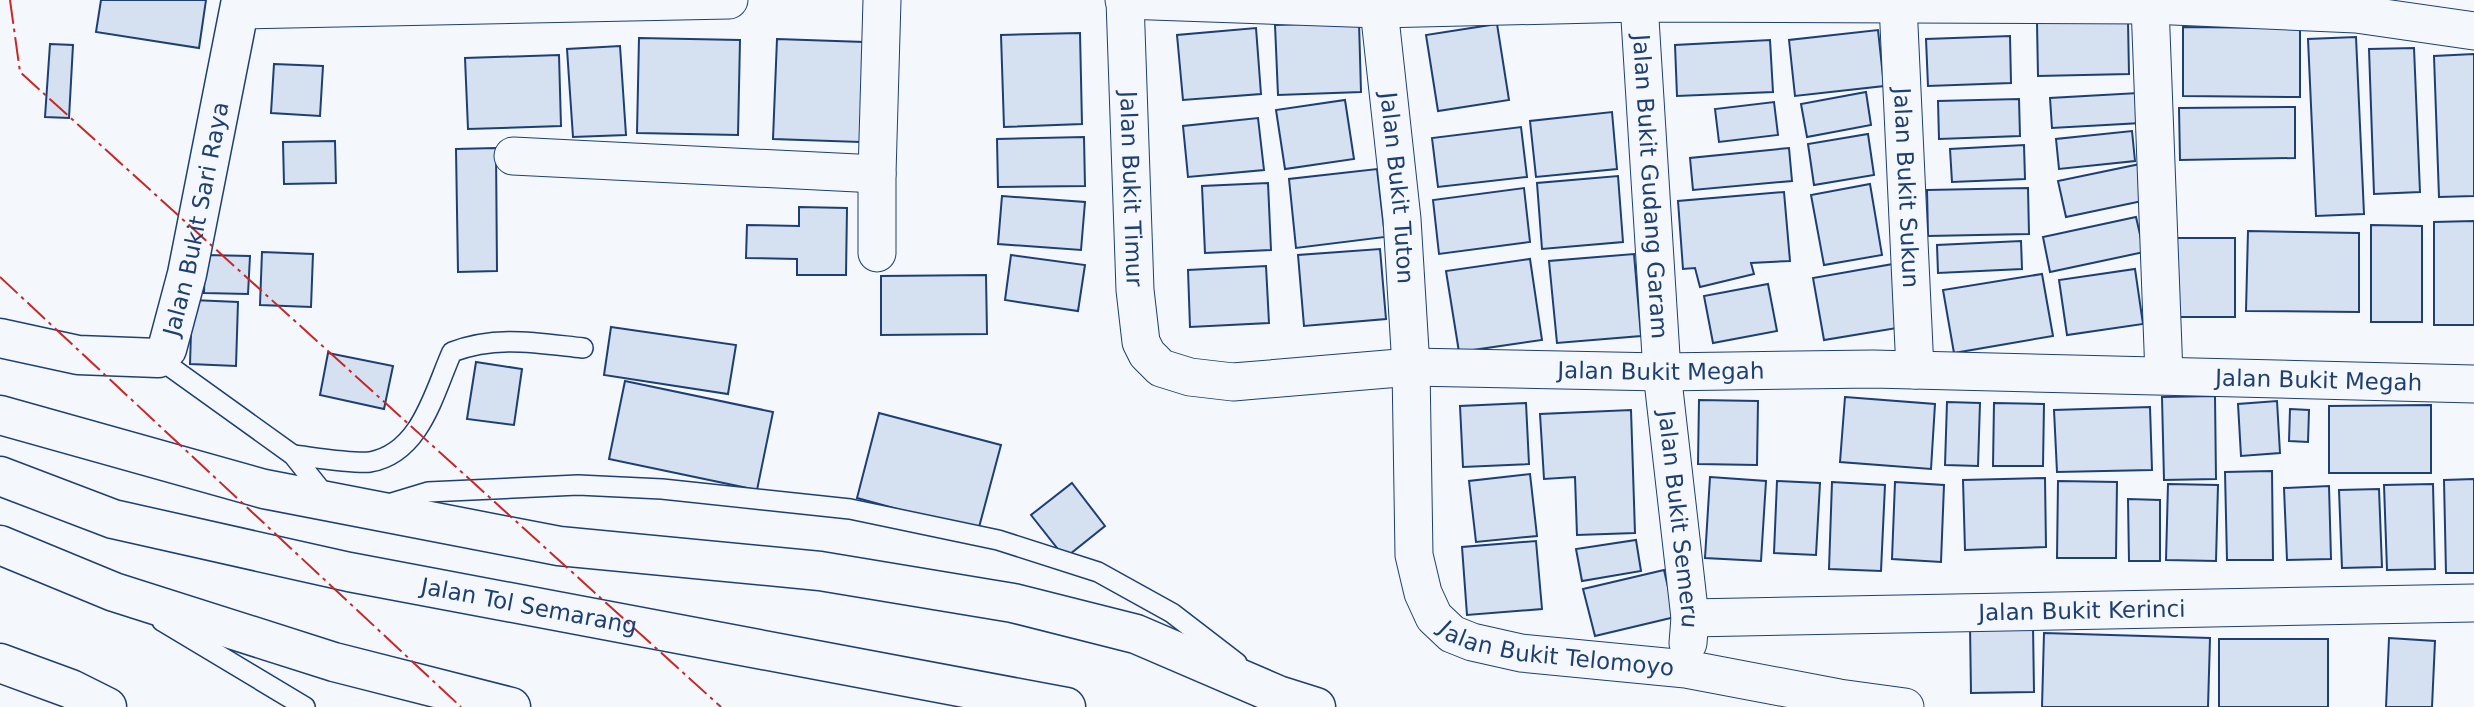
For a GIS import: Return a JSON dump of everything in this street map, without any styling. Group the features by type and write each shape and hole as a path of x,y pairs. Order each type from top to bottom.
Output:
{"main road":[{"name":"Jalan Bukit Sari Raya","path":"0,338 78,355 158,358 167,349 187,274 241,5"},
{"path":"0,415 264,489 559,547 820,571 1013,603 1136,634 1278,695 1316,707"},
{"name":"Jalan Tol Semarang","path":"0,476 113,519 349,572 1066,707"},
{"path":"0,545 114,592 334,662 511,707"},
{"path":"0,663 71,689 107,707"}],"street":[{"path":"241,5 729,0"},
{"path":"877,253 882,0"},
{"path":"1125,0 1379,9 1639,3 2150,5 2356,14 2474,31"},
{"name":"Jalan Bukit Timur","path":"1125,0 1135,290 1140,342 1161,368"},
{"name":"Jalan Bukit Gudang Garam","path":"1639,3 1662,372"},
{"name":"Jalan Bukit Sukun","path":"1898,4 1915,370"},
{"path":"2150,5 2164,374"},
{"name":"Jalan Bukit Tuton","path":"1379,9 1402,219 1411,367"},
{"path":"513,156 877,174"},
{"name":"Jalan Bukit Megah","path":"1161,368 1190,377 1233,382 1411,367 1662,372 1915,370 2164,374 2474,384"},
{"name":"Jalan Bukit Telomoyo","path":"1411,367 1414,555 1423,593 1434,617 1452,634 1472,642 1521,653 1686,668"},
{"name":"Jalan Bukit Semeru","path":"1662,372 1690,618 1686,668"},
{"name":"Jalan Bukit Kerinci","path":"1690,618 2474,603"},
{"path":"1686,668 1839,698 1905,707"}],"lane":[{"path":"293,455 369,462 394,452 408,440 427,411 452,352 475,343 516,341 583,348"},
{"path":"158,358 293,455 329,501"},
{"path":"371,509 428,492 578,485 662,489 850,509 998,540 1098,572 1172,613 1278,695"},
{"path":"114,592 304,707"}],"building":[{"path":"101,0 206,0 199,48 96,32"},
{"path":"2128,21 2129,74 2038,76 2037,23"},
{"path":"1359,22 1361,92 1278,95 1275,25"},
{"path":"1497,24 1509,100 1438,111 1426,35"},
{"path":"2183,27 2300,28 2300,97 2183,96"},
{"path":"1256,28 1261,94 1183,100 1177,35"},
{"path":"1878,30 1884,86 1795,96 1789,40"},
{"path":"1080,33 1082,124 1004,127 1001,35"},
{"path":"2010,36 2011,83 1928,86 1926,39"},
{"path":"2356,37 2364,214 2316,216 2308,39"},
{"path":"639,38 740,40 738,135 637,133"},
{"path":"777,39 864,42 860,142 773,139"},
{"path":"1770,40 1773,92 1677,96 1675,45"},
{"path":"50,44 73,45 69,118 45,117"},
{"path":"620,46 626,135 573,137 567,49"},
{"path":"2414,48 2420,192 2374,194 2369,49"},
{"path":"2474,54 2474,196 2439,197 2434,56"},
{"path":"559,55 561,126 468,129 465,58"},
{"path":"274,64 323,66 320,116 271,113"},
{"path":"1866,92 1871,125 1807,137 1801,104"},
{"path":"2138,93 2141,123 2052,128 2050,98"},
{"path":"2019,99 2020,136 1939,139 1938,101"},
{"path":"1345,100 1354,159 1285,169 1276,110"},
{"path":"1774,102 1778,135 1719,142 1715,109"},
{"path":"2295,107 2295,158 2180,160 2179,108"},
{"path":"1612,112 1617,169 1536,177 1530,121"},
{"path":"1258,118 1264,170 1188,177 1183,126"},
{"path":"1521,127 1527,177 1438,187 1432,138"},
{"path":"2132,131 2135,161 2059,169 2056,139"},
{"path":"1868,134 1874,175 1814,185 1808,144"},
{"path":"1084,137 1085,186 998,187 997,139"},
{"path":"335,141 336,183 284,184 283,142"},
{"path":"2024,145 2025,179 1952,182 1950,149"},
{"path":"496,148 497,271 458,272 456,149"},
{"path":"1789,148 1792,181 1693,190 1690,158"},
{"path":"2140,164 2147,200 2066,217 2058,181"},
{"path":"1377,169 1385,237 1296,248 1289,179"},
{"path":"1618,176 1623,242 1542,249 1537,183"},
{"path":"1268,183 1271,250 1205,253 1202,186"},
{"path":"1870,184 1882,255 1824,265 1811,195"},
{"path":"1524,188 1530,242 1439,254 1433,200"},
{"path":"2028,188 2029,234 1928,236 1927,190"},
{"path":"1784,192 1790,261 1751,263 1754,274 1700,287 1695,268 1683,269 1678,201"},
{"path":"1002,196 1085,202 1081,250 998,244"},
{"path":"799,207 847,208 846,275 797,275 797,259 746,258 747,225 799,226"},
{"path":"2136,217 2144,252 2050,272 2043,237"},
{"path":"2474,221 2474,325 2434,325 2434,222"},
{"path":"2371,225 2422,226 2422,322 2371,322"},
{"path":"2248,231 2359,233 2359,312 2246,311"},
{"path":"2169,238 2235,238 2235,317 2169,317"},
{"path":"2021,241 2022,269 1938,273 1937,245"},
{"path":"1380,249 1386,319 1304,326 1298,255"},
{"path":"262,252 313,254 311,307 260,305"},
{"path":"1634,254 1641,336 1557,343 1549,261"},
{"path":"205,255 250,256 248,294 204,293"},
{"path":"1011,255 1085,265 1078,311 1005,300"},
{"path":"1530,259 1542,340 1459,352 1446,271"},
{"path":"1893,264 1903,327 1824,340 1813,278"},
{"path":"1266,266 1269,323 1190,327 1188,270"},
{"path":"2135,269 2143,324 2067,335 2059,280"},
{"path":"2042,274 2053,336 1954,353 1943,290"},
{"path":"986,275 987,334 881,335 881,276"},
{"path":"1768,284 1777,331 1713,343 1704,296"},
{"path":"192,300 238,302 236,366 190,364"},
{"path":"611,327 736,345 728,394 604,375"},
{"path":"328,353 393,366 384,409 320,395"},
{"path":"476,362 522,369 514,425 467,419"},
{"path":"625,381 773,412 757,490 609,459"},
{"path":"2215,396 2216,479 2164,480 2162,397"},
{"path":"1845,397 1935,404 1931,469 1840,462"},
{"path":"1699,400 1758,401 1757,465 1698,464"},
{"path":"2277,401 2280,453 2241,456 2238,404"},
{"path":"1947,402 1980,403 1978,466 1945,465"},
{"path":"1526,403 1529,464 1463,467 1460,406"},
{"path":"1994,403 2044,404 2043,466 1993,466"},
{"path":"2431,405 2431,473 2329,473 2329,406"},
{"path":"2150,407 2152,470 2057,472 2054,410"},
{"path":"2290,409 2309,410 2308,442 2289,441"},
{"path":"1631,410 1635,533 1577,535 1575,477 1544,479 1540,414"},
{"path":"879,413 1001,445 978,531 857,498"},
{"path":"2272,471 2273,560 2227,560 2225,472"},
{"path":"1530,474 1537,536 1476,542 1469,481"},
{"path":"1710,477 1766,481 1761,561 1705,558"},
{"path":"2045,478 2046,547 1965,550 1963,480"},
{"path":"2474,479 2474,573 2446,573 2444,480"},
{"path":"1777,481 1820,483 1816,555 1774,553"},
{"path":"2058,481 2117,482 2116,558 2057,558"},
{"path":"1832,482 1885,485 1881,571 1829,569"},
{"path":"1895,482 1944,485 1941,562 1892,559"},
{"path":"1072,483 1105,526 1065,558 1031,515"},
{"path":"2168,484 2218,485 2216,561 2166,560"},
{"path":"2433,484 2435,569 2387,570 2384,485"},
{"path":"2329,486 2331,559 2287,560 2284,488"},
{"path":"2379,489 2382,567 2342,568 2339,490"},
{"path":"2128,499 2160,500 2160,561 2129,561"},
{"path":"1636,540 1641,571 1582,581 1576,549"},
{"path":"1536,541 1542,609 1467,615 1462,547"},
{"path":"1664,570 1675,617 1595,636 1583,589"},
{"path":"2033,625 2034,692 1971,693 1970,626"},
{"path":"2044,633 2210,638 2208,707 2042,707"},
{"path":"2389,638 2435,641 2432,707 2386,707"},
{"path":"2219,639 2328,639 2328,707 2219,707"}],"power":[{"path":"10,0 20,72 721,707"},
{"path":"0,277 461,707"}]}
